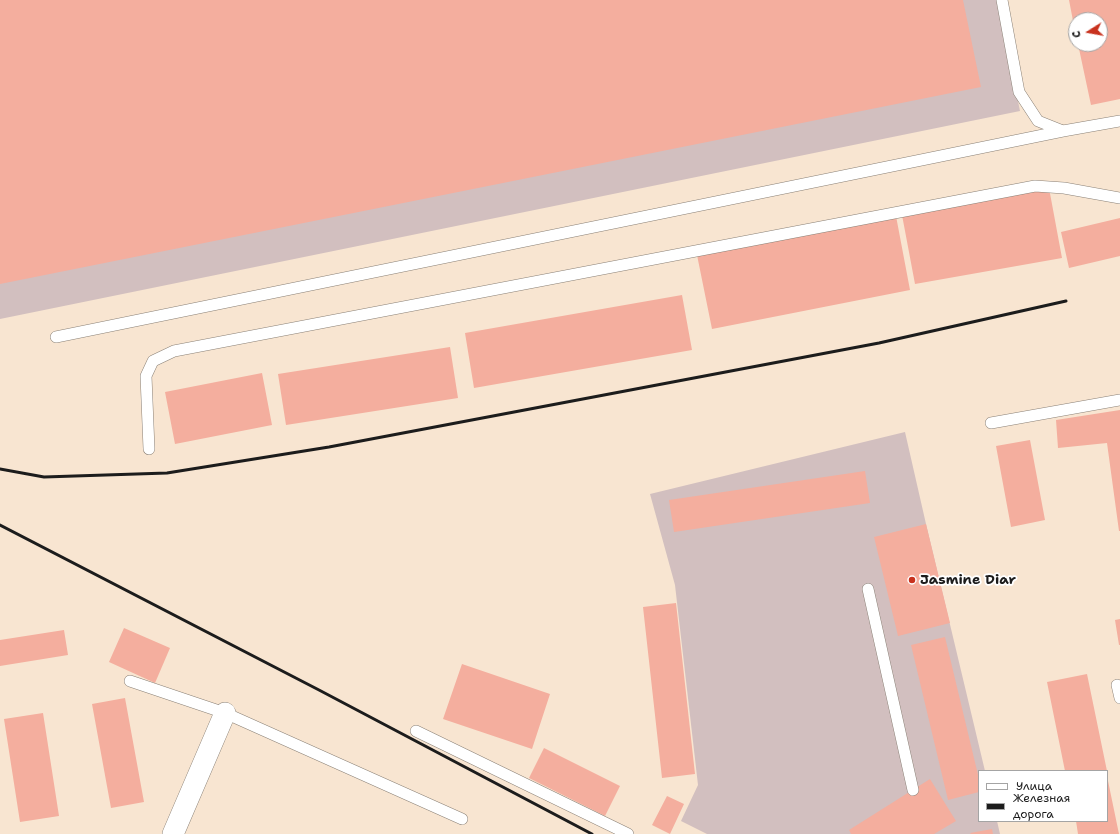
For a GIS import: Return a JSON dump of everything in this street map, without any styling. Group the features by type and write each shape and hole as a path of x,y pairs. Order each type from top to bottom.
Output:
{"street":[{"path":"173,834 225,713"}],"lane":[{"path":"1002,0 1019,92 1038,121 1063,131"},
{"path":"56,337 1063,131 1120,121"},
{"path":"149,449 146,376 153,361 174,351 1035,186 1064,188 1120,198"},
{"path":"991,423 1120,400"},
{"path":"868,589 912,790"},
{"path":"130,680 225,713 462,819"},
{"path":"1117,685 1120,698"},
{"path":"416,731 628,834"}],"shaded area":[{"path":"0,0 997,0 1020,111 0,319"},
{"path":"905,432 985,770 978,770 978,822 997,822 1000,834 707,834 681,821 698,785 675,585 650,494"}],"building":[{"path":"0,0 963,0 981,87 0,284"},
{"path":"1069,0 1120,0 1120,99 1091,105 1080,52 1108,52 1108,12 1071,12"},
{"path":"1049,188 1062,258 915,284 902,215"},
{"path":"896,216 910,290 712,329 697,255"},
{"path":"1120,218 1120,256 1069,268 1061,232"},
{"path":"682,295 692,350 474,388 465,333"},
{"path":"450,347 458,398 286,425 278,374"},
{"path":"262,373 272,425 175,444 165,392"},
{"path":"1120,410 1119,531 1107,443 1058,448 1056,420"},
{"path":"1030,440 1045,520 1011,527 996,446"},
{"path":"865,471 870,503 674,532 669,500"},
{"name":"Jasmine Diar","path":"926,524 950,623 898,636 874,537"},
{"path":"676,603 695,774 662,778 643,607"},
{"path":"1120,619 1120,645 1119,645 1115,620"},
{"path":"124,628 170,648 155,683 109,662"},
{"path":"64,630 68,655 0,666 0,640"},
{"path":"945,637 978,775 978,792 948,800 911,645"},
{"path":"462,664 550,694 532,749 443,719"},
{"path":"1087,674 1107,770 1065,770 1047,682"},
{"path":"125,698 144,802 111,808 92,704"},
{"path":"43,713 59,816 20,822 4,719"},
{"path":"544,748 620,786 605,816 529,778"},
{"path":"930,779 956,821 934,834 851,834 849,830"},
{"path":"1108,781 1119,834 1078,834 1076,822 1108,822"},
{"path":"667,796 684,804 670,834 652,825"},
{"path":"992,829 993,834 970,833"}],"railway":[{"path":"0,469 44,477 167,473 329,447 879,343 1066,301"},
{"path":"0,525 319,690 592,834"}],"place":[{"name":"Jasmine Diar","path":"912,580"}]}
